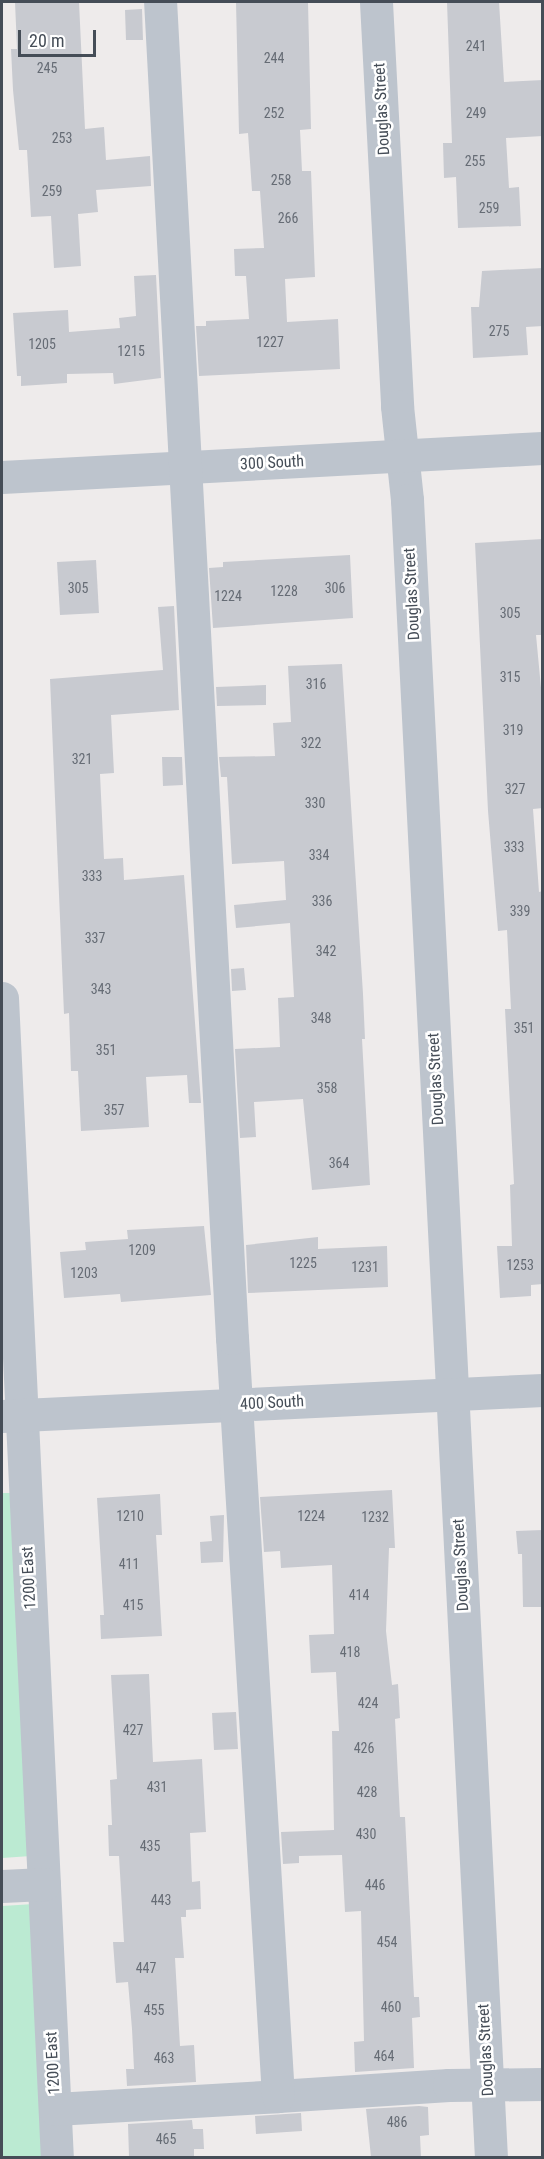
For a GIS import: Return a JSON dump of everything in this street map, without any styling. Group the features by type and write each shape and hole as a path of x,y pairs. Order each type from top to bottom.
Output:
{"street":[{"path":"160,2 184,467 278,2096"},
{"name":"Douglas Street","path":"376,2 453,1394 491,2157"},
{"name":"300 South","path":"2,477 543,448"},
{"name":"1200 East","path":"2,998 11,1415 44,1884 57,2157"},
{"name":"400 South","path":"11,1415 543,1390"},
{"path":"2,1886 44,1884"},
{"path":"55,2109 488,2085 543,2084"}],"green space":[{"path":"2,1493 13,1493 31,1856 2,1858"},
{"path":"34,1904 47,2157 2,2158 2,1906"}],"building":[{"path":"15,2 79,2 85,129 104,127 106,160 150,156 151,186 96,190 98,212 78,214 81,266 54,268 51,216 31,217 27,150 19,150 13,90 11,49 17,49"},
{"path":"236,2 308,2 311,129 300,130 302,171 311,171 315,277 285,279 287,322 338,319 340,369 199,376 196,326 206,326 206,321 249,319 246,276 235,276 234,249 264,248 260,191 252,191 248,133 239,134"},
{"path":"447,2 499,2 504,82 543,80 543,136 506,138 509,188 519,187 521,226 458,228 456,177 444,178 443,143 452,143"},
{"path":"142,9 143,40 126,40 125,10"},
{"path":"543,268 543,326 526,327 528,355 473,358 471,307 479,307 482,271"},
{"path":"156,275 161,378 114,384 113,373 67,374 67,383 21,386 21,376 17,376 13,313 68,310 69,332 120,328 119,318 136,316 134,276"},
{"path":"543,539 543,635 536,635 543,709 543,808 533,809 539,892 543,891 543,1284 531,1285 531,1296 500,1298 497,1246 512,1246 510,1185 514,1184 505,1009 511,1009 507,930 498,931 488,811 475,543"},
{"path":"350,555 353,618 213,628 209,568 223,567 223,562"},
{"path":"96,560 99,613 60,615 57,562"},
{"path":"174,606 179,710 111,715 114,773 100,774 104,859 123,858 124,880 184,875 201,1103 189,1103 187,1075 146,1077 149,1127 81,1131 78,1071 71,1071 69,1013 64,1014 50,679 163,670 158,607"},
{"path":"342,664 363,994 365,1039 362,1039 370,1185 312,1190 303,1099 254,1102 256,1137 240,1138 235,1049 280,1047 278,998 294,997 290,923 236,928 234,905 286,900 284,861 232,864 227,777 221,777 219,757 275,756 273,723 291,722 288,666"},
{"path":"266,685 266,705 217,706 216,687"},
{"path":"162,757 182,757 183,785 163,786"},
{"path":"244,968 246,990 232,991 231,969"},
{"path":"204,1226 211,1295 121,1302 120,1294 64,1298 60,1252 86,1250 85,1242 128,1239 127,1230"},
{"path":"318,1237 318,1249 387,1246 388,1287 248,1293 246,1245"},
{"path":"392,1490 395,1548 389,1548 386,1631 392,1685 398,1684 400,1718 395,1719 400,1817 405,1817 414,1997 419,1997 420,2017 412,2018 414,2068 355,2072 354,2042 364,2041 361,1911 345,1912 342,1855 299,1856 299,1863 283,1864 281,1832 334,1830 332,1731 339,1731 336,1672 311,1673 309,1635 334,1634 332,1565 281,1568 280,1551 264,1552 260,1497"},
{"path":"160,1494 162,1535 156,1535 162,1636 101,1639 100,1615 104,1615 97,1498"},
{"path":"224,1515 223,1562 201,1563 200,1542 212,1541 210,1516"},
{"path":"543,1530 543,1607 523,1607 522,1554 518,1554 516,1531"},
{"path":"149,1674 153,1762 202,1759 206,1832 190,1833 192,1882 200,1881 201,1909 186,1910 186,1917 181,1917 184,1958 175,1958 180,2046 194,2045 196,2082 127,2086 126,2069 134,2069 128,1982 116,1983 113,1942 124,1942 119,1856 109,1856 108,1825 112,1825 110,1780 117,1779 111,1675"},
{"path":"236,1712 238,1749 214,1750 212,1713"},
{"path":"428,2107 429,2135 420,2136 421,2157 371,2157 366,2109"},
{"path":"301,2113 302,2131 256,2134 255,2116"},
{"path":"192,2120 193,2129 203,2129 204,2149 194,2149 194,2157 129,2157 128,2124"}]}
